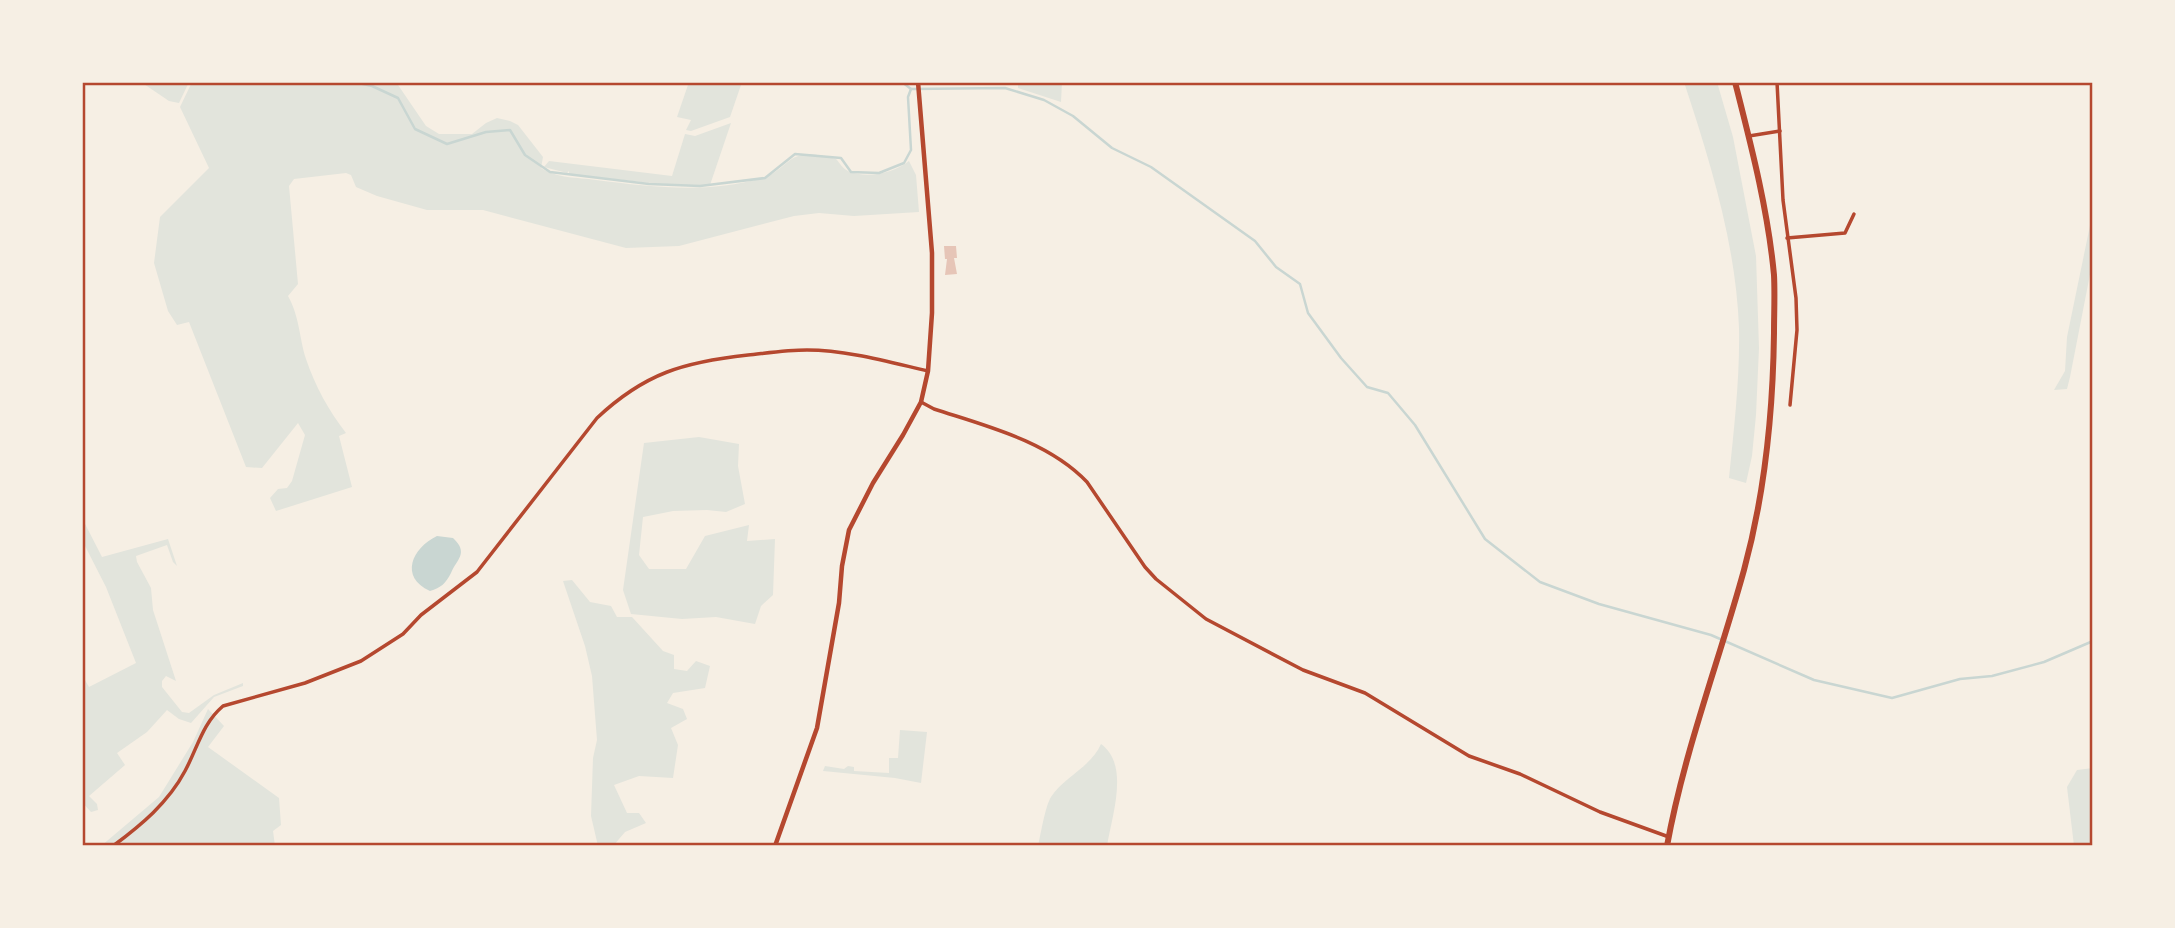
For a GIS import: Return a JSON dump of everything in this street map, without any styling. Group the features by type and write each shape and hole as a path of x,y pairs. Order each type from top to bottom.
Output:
{"main road":[{"path":"1667,846 1745,567 1763,482 1773,383 1774,277 1769,236 1735,82"}],"street":[{"path":"775,846 817,728 849,530 873,483 921,402 928,371 932,253 918,82"},
{"path":"1777,82 1783,200 1796,298 1797,330 1790,405"},
{"path":"1749,136 1780,131"},
{"path":"1787,238 1844,233 1854,214"},
{"path":"113,846 141,825 162,804 184,772 201,731 212,715 223,706 305,683 361,661 403,634 421,615 477,572 597,418 639,384 664,372 694,363 807,350 842,353 928,371"},
{"path":"921,402 934,409 1015,436 1071,467 1087,482 1156,579 1206,619 1303,670 1365,693 1469,756 1520,774 1600,812 1669,836"}],"shaded area":[{"path":"141,82 189,82 179,103 169,101"},
{"path":"192,82 396,82 426,126 439,134 472,134 497,118 510,121 518,125 543,157 541,168 548,172 638,185 700,188 741,183 766,177 794,158 806,154 836,159 848,171 872,175 888,172 909,161 916,175 919,212 854,216 819,213 794,216 679,246 626,248 483,210 427,210 356,187 351,175 346,173 294,179 289,186 298,284 288,296 314,379 328,407 346,433 339,436 352,487 276,511 270,498 278,489 287,488 292,481 305,435 298,423 262,468 246,467 189,322 177,325 168,311 154,263 160,217 209,168 180,107"},
{"path":"689,82 742,82 730,117 691,131 686,130 691,120 677,117"},
{"path":"1018,82 1062,82 1061,102 1018,88"},
{"path":"1684,82 1717,82 1733,137 1756,256 1759,348 1756,415 1746,483 1729,478 1739,347 1733,265 1712,172"},
{"path":"731,123 710,185 669,185 569,174 569,171 567,173 544,167 549,161 672,176 685,134 695,136"},
{"path":"2093,211 2093,259 2070,377 2067,389 2054,390 2065,371 2067,337"},
{"path":"699,437 739,444 738,466 745,504 726,512 673,511 643,517 639,555 649,569 686,569 705,536 749,525 747,541 775,539 773,595 761,606 755,624 716,617 682,619 631,614 623,590 644,443"},
{"path":"82,518 102,557 168,539 177,566 167,545 136,556 151,588 153,610 176,681 166,676 162,687 182,712 189,713 214,695 243,683 243,686 214,697 191,723 179,719 167,710 147,732 117,753 125,765 89,796 97,804 98,810 91,812 82,802 82,675 89,687 136,663 106,587 82,540"},
{"path":"437,536 453,538 461,552 449,577 430,591 414,578 412,563 421,548"},
{"path":"572,580 590,602 611,606 617,617 632,617 663,651 674,655 674,669 687,671 696,661 710,666 705,688 673,693 667,703 683,709 687,719 671,728 678,745 673,778 639,776 614,785 627,813 639,813 646,823 625,832 613,846 598,846 591,816 593,758 597,740 592,676 563,581"},
{"path":"208,709 224,726 208,747 279,798 281,825 273,831 275,846 101,846 159,797 193,742"},
{"path":"900,730 927,732 921,783 823,771 825,766 844,769 848,766 854,767 854,771 889,773 889,758 898,758"},
{"path":"1101,744 1110,753 1117,777 1115,806 1107,846 1038,846 1051,797 1091,759"},
{"path":"2093,768 2093,846 2074,846 2067,787 2077,770"}],"building":[{"path":"944,246 956,246 957,258 954,258 957,274 945,275 947,259"}],"waterway":[{"path":"354,82 372,86 398,98 415,129 447,144 486,132 510,130 525,155 550,172 649,184 700,186 765,178 795,154 841,158 851,172 879,173 904,163 911,150 908,97 911,89"},
{"path":"902,82 911,89 1005,88 1044,100 1073,116 1112,148 1151,167 1255,241 1276,267 1300,284 1308,313 1341,358 1367,387 1388,393 1415,425 1485,539 1540,582 1599,604 1711,635 1814,680 1892,698 1960,679 1992,676 2044,662 2093,641"}]}
